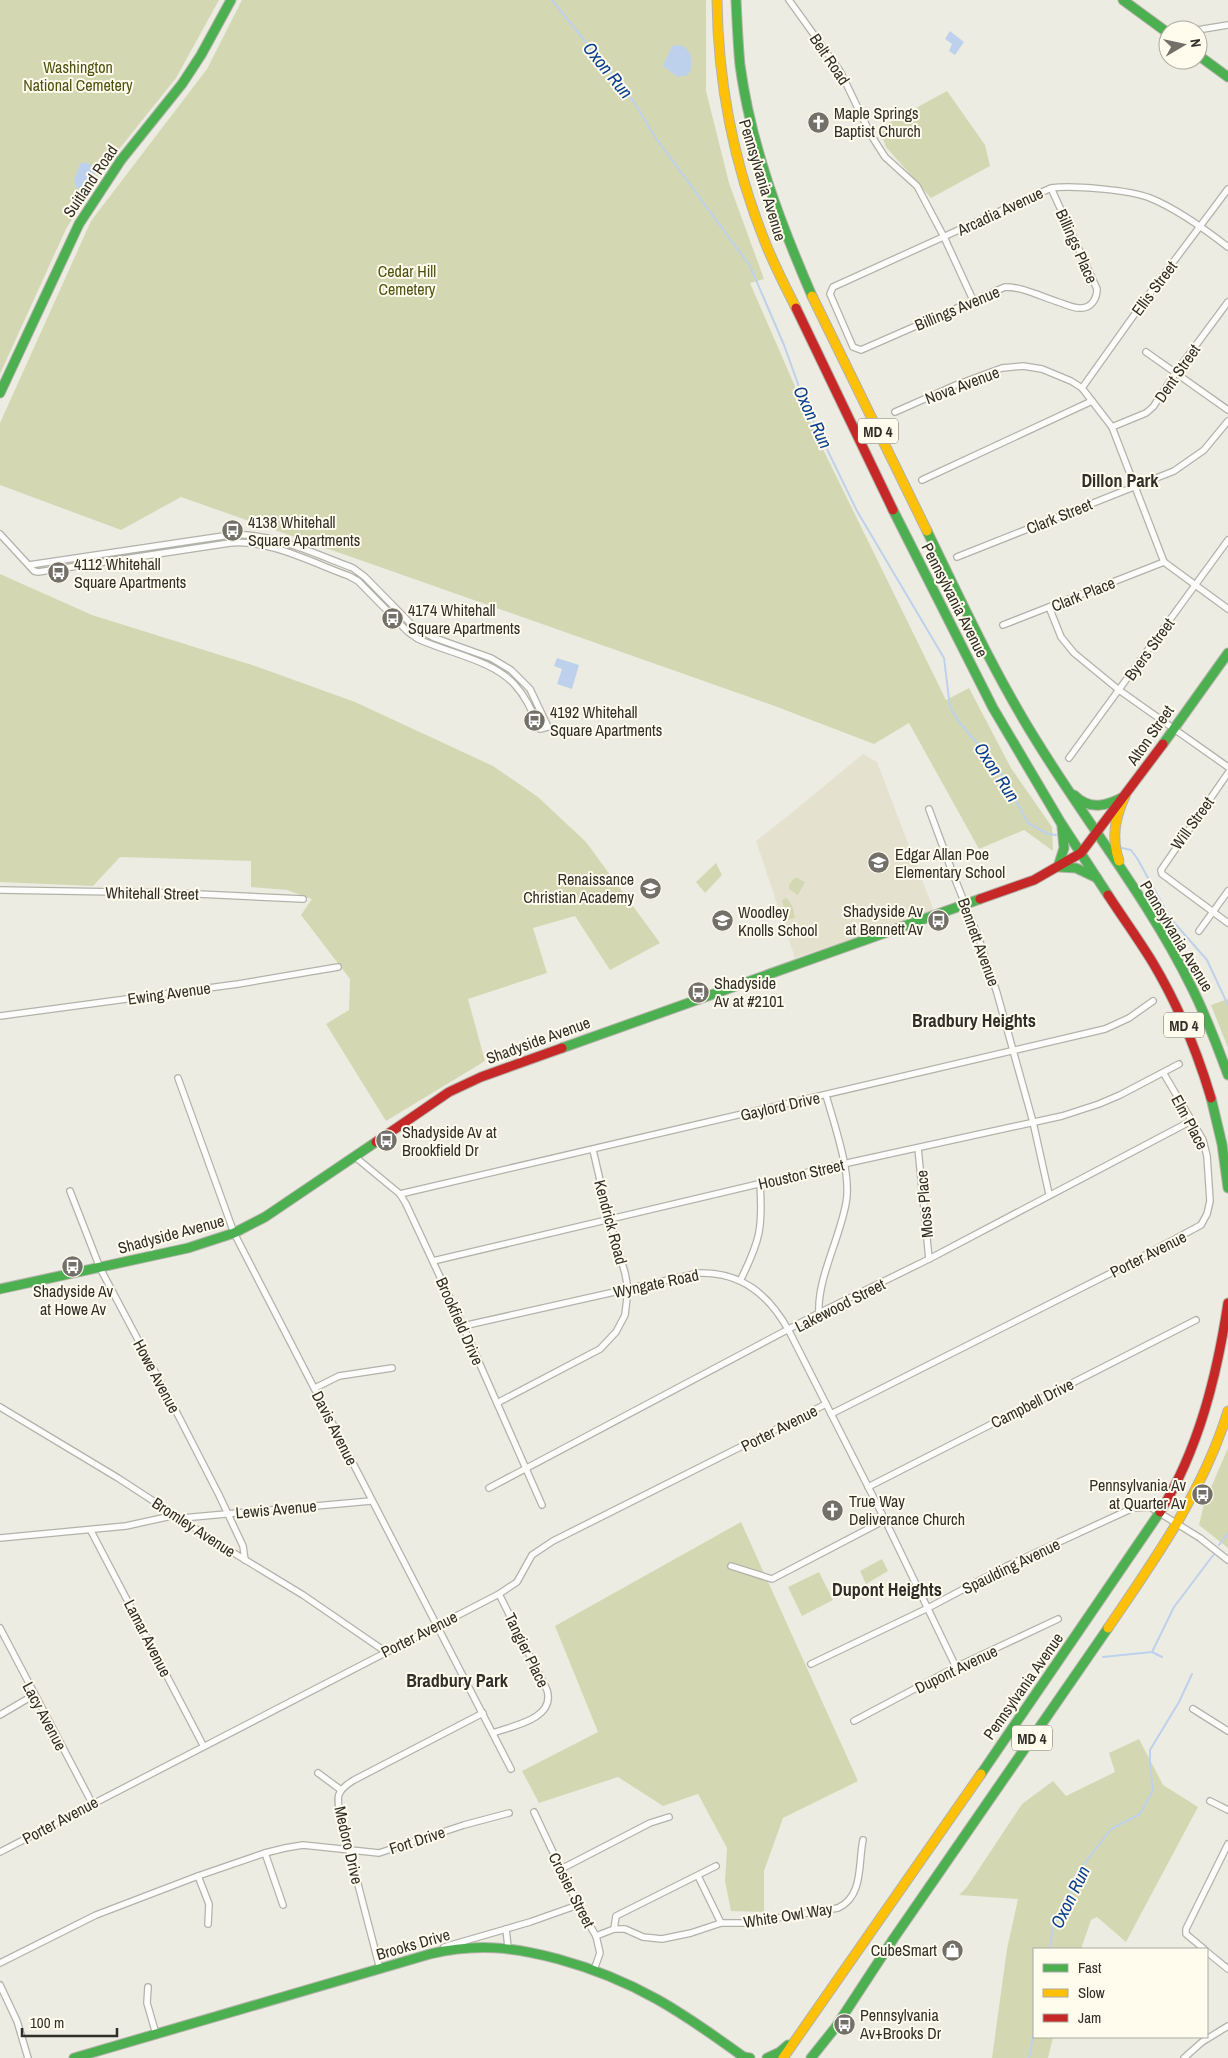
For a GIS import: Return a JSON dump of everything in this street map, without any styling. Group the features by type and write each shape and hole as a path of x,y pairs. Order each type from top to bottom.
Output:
{"main road":[{"name":"Suitland Road","path":"0,393 79,224 121,160 182,84 201,55 231,0"},
{"name":"Pennsylvania Avenue","path":"717,0 721,70 728,120 754,213 765,243 859,442 960,645 1011,740 1061,823 1153,964 1187,1032 1202,1069 1213,1106 1222,1144 1228,1188"},
{"name":"Pennsylvania Avenue","path":"736,0 743,84 750,125 768,189 781,224 844,362 986,650 1060,779 1151,916 1175,957 1207,1016 1228,1075"},
{"path":"1124,0 1158,26"},
{"path":"1208,62 1228,77"},
{"name":"Alton Street","path":"1096,833 1126,796 1172,728 1228,652"},
{"path":"1060,779 1077,799 1092,806 1104,806 1126,796"},
{"path":"1126,796 1116,817 1113,830 1114,847 1121,865 1151,916"},
{"path":"1061,823 1064,848 1058,867 1076,868 1098,879"},
{"name":"Shadyside Avenue","path":"0,1289 188,1248 234,1233 265,1217 449,1092 481,1076 1034,880 1081,853 1096,833"},
{"name":"Pennsylvania Avenue","path":"783,2058 1097,1606 1159,1512 1176,1482 1200,1425 1219,1354 1228,1304"},
{"name":"MD 4","path":"813,2056 835,2028 894,1938 1131,1596 1178,1524 1204,1476 1228,1411"},
{"name":"Brooks Drive","path":"74,2058 430,1954 474,1945 508,1947 594,1970 639,1988 687,2017 746,2058"},
{"path":"767,2058 780,2052 799,2036"}],"street":[{"name":"Belt Road","path":"789,0 840,71 870,135 885,157 917,186 944,237 973,300"},
{"path":"1208,28 1228,25"},
{"name":"Arcadia Avenue","path":"840,319 830,294 833,287 1051,188 1065,186 1143,196 1156,201 1200,226 1228,247"},
{"name":"Billings Place","path":"1051,188 1097,290 1097,296 1092,304"},
{"name":"Ellis Street","path":"1082,388 1228,189"},
{"name":"Billings Avenue","path":"840,319 853,347 861,350 1004,286 1016,287 1072,307 1082,309 1092,304"},
{"name":"Dent Street","path":"1112,427 1146,413 1153,407 1176,372 1228,302"},
{"path":"1146,352 1228,410"},
{"name":"Nova Avenue","path":"895,412 956,384 1002,368 1023,366 1042,369 1070,381 1082,388 1112,427 1164,562"},
{"path":"922,480 1092,401"},
{"name":"Clark Street","path":"957,557 1174,471 1194,459 1208,447 1228,420"},
{"path":"0,534 29,565 38,572 240,542 259,544 276,549 349,576 358,581 408,632 418,639 498,671 520,691 540,729 548,727 533,693 511,670 491,658 435,638 414,627 365,577 353,568 268,537 246,534 230,535 29,565"},
{"name":"Byers Street","path":"1069,758 1228,540"},
{"path":"1164,562 1228,609"},
{"name":"Clark Place","path":"1003,625 1164,562"},
{"path":"1049,607 1061,637 1069,648 1119,690 1228,767"},
{"name":"Will Street","path":"1213,912 1162,874 1161,866 1228,773"},
{"name":"Bennett Avenue","path":"929,809 988,966 1033,1122 1049,1194"},
{"name":"Whitehall Street","path":"0,890 177,893 303,899"},
{"path":"1199,932 1228,891"},
{"path":"1213,912 1228,923"},
{"name":"Ewing Avenue","path":"0,1016 220,986 338,967"},
{"name":"Gaylord Drive","path":"400,1194 1114,1026 1153,1001"},
{"name":"Houston Street","path":"433,1261 844,1164 1062,1116 1099,1104 1164,1074 1179,1064"},
{"name":"Elm Place","path":"1164,1074 1205,1146 1210,1181 1210,1201 1207,1214 1198,1228"},
{"name":"Davis Avenue","path":"178,1078 234,1233 511,1769"},
{"path":"820,1313 819,1304 822,1288 839,1234 846,1203 847,1188 844,1164 826,1094"},
{"name":"Lakewood Street","path":"489,1488 820,1313 929,1260 1049,1194 1191,1121"},
{"name":"Moss Place","path":"918,1148 929,1260"},
{"name":"Kendrick Road","path":"496,1403 600,1349 612,1338 622,1322 627,1309 628,1289 593,1150"},
{"name":"Brookfield Drive","path":"354,1156 400,1194 464,1326 496,1403 542,1504"},
{"path":"740,1281 760,1232 762,1220 760,1184"},
{"name":"Howe Avenue","path":"70,1191 100,1268 228,1514 243,1546 244,1560"},
{"name":"Porter Avenue","path":"831,1414 1198,1228"},
{"name":"Wyngate Road","path":"464,1326 699,1273 716,1274 740,1281 756,1290 769,1301 789,1331 885,1520 956,1667"},
{"name":"Campbell Drive","path":"868,1487 1196,1320"},
{"path":"315,1388 331,1379 346,1374 392,1368"},
{"name":"Porter Avenue","path":"0,1852 499,1594 517,1582 532,1555 553,1541 826,1404"},
{"name":"Bromley Avenue","path":"0,1407 303,1595 386,1652"},
{"name":"Lewis Avenue","path":"0,1538 126,1526 179,1517 371,1500"},
{"name":"Spaulding Avenue","path":"811,1664 928,1608 1006,1566 1134,1508 1150,1507 1159,1512"},
{"path":"1159,1512 1228,1560"},
{"path":"731,1566 772,1579 885,1520"},
{"name":"Lamar Avenue","path":"91,1530 203,1746"},
{"name":"Tangier Place","path":"493,1733 538,1717 546,1709 549,1700 547,1690 499,1594"},
{"name":"Dupont Avenue","path":"854,1721 956,1667 1058,1619"},
{"name":"Lacy Avenue","path":"0,1628 92,1803"},
{"path":"0,1715 34,1695"},
{"path":"1193,1709 1228,1731"},
{"name":"Medoro Drive","path":"380,1969 338,1801 341,1790 354,1780 483,1713"},
{"path":"318,1773 341,1790"},
{"path":"1210,1801 1228,1810"},
{"name":"Crosier Street","path":"534,1812 578,1905 596,1936 600,1952 594,1970"},
{"name":"Fort Drive","path":"0,1963 96,1915 265,1853 303,1845 373,1853 387,1851 464,1825 509,1813"},
{"path":"561,1869 650,1823 669,1817"},
{"name":"White Owl Way","path":"614,1929 625,1929 643,1937 662,1939 691,1933 721,1923 752,1922 831,1910 844,1905 851,1899 857,1886 862,1840"},
{"path":"1203,1948 1186,1934 1186,1929 1228,1844"},
{"path":"265,1853 283,1905"},
{"path":"596,1936 614,1929 616,1916 716,1866"},
{"path":"198,1876 208,1904 208,1924"},
{"name":"White Owl Way","path":"698,1876 721,1923"},
{"path":"430,1954 464,1940 506,1929 578,1905"},
{"path":"506,1929 508,1947"},
{"path":"1208,1952 1228,1969"},
{"path":"0,1985 17,2021 28,2058"},
{"path":"148,1986 147,2003 156,2034"},
{"path":"1184,2058 1202,2042 1228,2026"}],"shaded area":[{"path":"863,754 877,762 934,911 795,958 756,841"}],"green space":[{"name":"Washington National Cemetery","path":"0,0 219,0 176,78 100,173 66,229 0,374"},
{"name":"Cedar Hill Cemetery","path":"242,0 706,0 706,91 729,183 764,279 750,283 817,437 946,700 969,688 1011,768 1052,827 1053,851 1024,830 979,849 909,723 874,744 772,705 181,497 121,530 0,485 0,423 91,221 207,69"},
{"path":"947,91 985,145 990,166 931,198 886,147 879,128"},
{"path":"0,574 92,615 258,667 355,702 493,766 538,797 586,842 660,943 610,970 575,916 533,928 547,973 468,999 485,1061 386,1121 326,1024 349,1010 350,979 301,915 312,899 287,890 251,887 251,861 120,857 93,886 0,882"},
{"path":"716,863 722,875 705,893 696,882"},
{"path":"794,878 805,882 798,895 789,889 789,885"},
{"path":"786,898 791,905 795,918 787,920 782,900"},
{"path":"1228,999 1228,1048 1211,1005"},
{"path":"1228,1448 1228,1548 1199,1525 1204,1504"},
{"path":"741,1522 858,1781 783,1818 764,1871 764,1912 731,1911 725,1881 727,1848 698,1794 663,1806 618,1777 539,1803 522,1771 598,1732 555,1626"},
{"path":"882,1559 888,1571 866,1584 860,1571"},
{"path":"819,1572 833,1600 802,1616 788,1587"},
{"path":"1139,1739 1163,1785 1198,1807 1126,1942 1097,1917 1091,1920 1081,1948 1033,1948 1033,2038 1053,2038 1048,2058 992,2058 1007,1949 1018,1899 959,1895 967,1887 1022,1804 1053,1781 1066,1796 1115,1772 1109,1753"}],"water":[{"path":"950,31 964,42 955,55 949,51 952,44 945,39"},
{"path":"681,45 688,50 692,62 688,75 678,77 663,66 672,46"},
{"path":"85,162 90,164 95,173 91,183 82,192 76,187 74,180 80,164"},
{"path":"557,658 579,665 572,689 557,684 562,669 554,666"}],"waterway":[{"name":"Oxon Run","path":"552,0 634,102 655,137 750,266 784,345 806,406 857,511 944,658 950,707 959,722 998,768 1028,823 1048,834 1056,835"},
{"name":"Oxon Run","path":"1122,848 1131,850 1170,918 1207,960 1228,1005"},
{"name":"Oxon Run","path":"1219,1545 1228,1533"},
{"name":"Oxon Run","path":"1103,1657 1152,1652 1174,1607 1214,1554"},
{"name":"Oxon Run","path":"1152,1652 1162,1657"},
{"name":"Oxon Run","path":"1050,1948 1053,1925 1070,1901 1075,1876 1111,1829 1140,1814 1153,1790 1150,1750 1179,1702 1192,1674"},
{"name":"Oxon Run","path":"1029,2058 1033,2038"}],"traffic: fast":[{"path":"0,393 79,224 121,160 182,84 201,55 231,0"},
{"path":"736,0 740,65 751,125 778,212 812,296"},
{"path":"1123,0 1158,26"},
{"path":"1208,62 1228,77"},
{"path":"893,510 993,708 1061,823 1108,895"},
{"path":"927,531 980,640 1023,719 1138,895 1175,956 1202,1009 1228,1075"},
{"path":"1163,744 1228,653"},
{"path":"1074,795 1092,805 1105,804 1125,796"},
{"path":"1062,827 1064,848 1058,867 1076,868 1097,878"},
{"path":"562,1048 980,899"},
{"path":"1211,1098 1222,1144 1228,1188"},
{"path":"0,1289 188,1248 234,1233 265,1217 376,1142"},
{"path":"981,1774 1160,1512"},
{"path":"811,2058 835,2028 894,1938 1108,1628"},
{"path":"74,2058 430,1954 463,1948 510,1949 586,1967 657,1999 700,2026 745,2058"},
{"path":"767,2058 780,2052 788,2045"},
{"path":"744,2057 750,2058"}],"traffic: slow":[{"path":"717,0 724,93 736,153 765,242 796,308"},
{"path":"812,296 927,531"},
{"path":"1119,861 1115,844 1115,828 1125,796"},
{"path":"1108,1628 1160,1550 1191,1497 1218,1441 1228,1411"},
{"path":"783,2058 981,1774"}],"traffic: jam":[{"path":"796,308 893,510"},
{"path":"980,899 1034,880 1081,853 1163,744"},
{"path":"1108,895 1148,954 1171,995 1200,1063 1211,1098"},
{"path":"376,1142 449,1092 481,1077 562,1048"},
{"path":"1160,1512 1174,1488 1196,1437 1212,1384 1228,1303"}],"place":[{"name":"Maple Springs Baptist Church","path":"818,122"},
{"name":"4138 Whitehall Square Apartments","path":"232,531"},
{"name":"4112 Whitehall Square Apartments","path":"58,573"},
{"name":"4174 Whitehall Square Apartments","path":"392,619"},
{"name":"4192 Whitehall Square Apartments","path":"534,721"},
{"name":"Edgar Allan Poe Elementary School","path":"879,863"},
{"name":"Renaissance Christian Academy","path":"650,888"},
{"name":"Shadyside Av at Bennett Av","path":"939,920"},
{"name":"Woodley Knolls School","path":"722,921"},
{"name":"Shadyside Av at #2101","path":"698,992"},
{"name":"Shadyside Av at Brookfield Dr","path":"386,1141"},
{"name":"Shadyside Av at Howe Av","path":"73,1267"},
{"name":"Pennsylvania Av at Quarter Av","path":"1202,1494"},
{"name":"True Way Deliverance Church","path":"833,1510"},
{"name":"CubeSmart","path":"953,1950"},
{"name":"Pennsylvania Av+Brooks Dr","path":"844,2024"}],"district":[{"name":"Dillon Park","path":"1120,480"},
{"name":"Bradbury Heights","path":"974,1020"},
{"name":"Dupont Heights","path":"887,1589"},
{"name":"Bradbury Park","path":"457,1680"}]}
